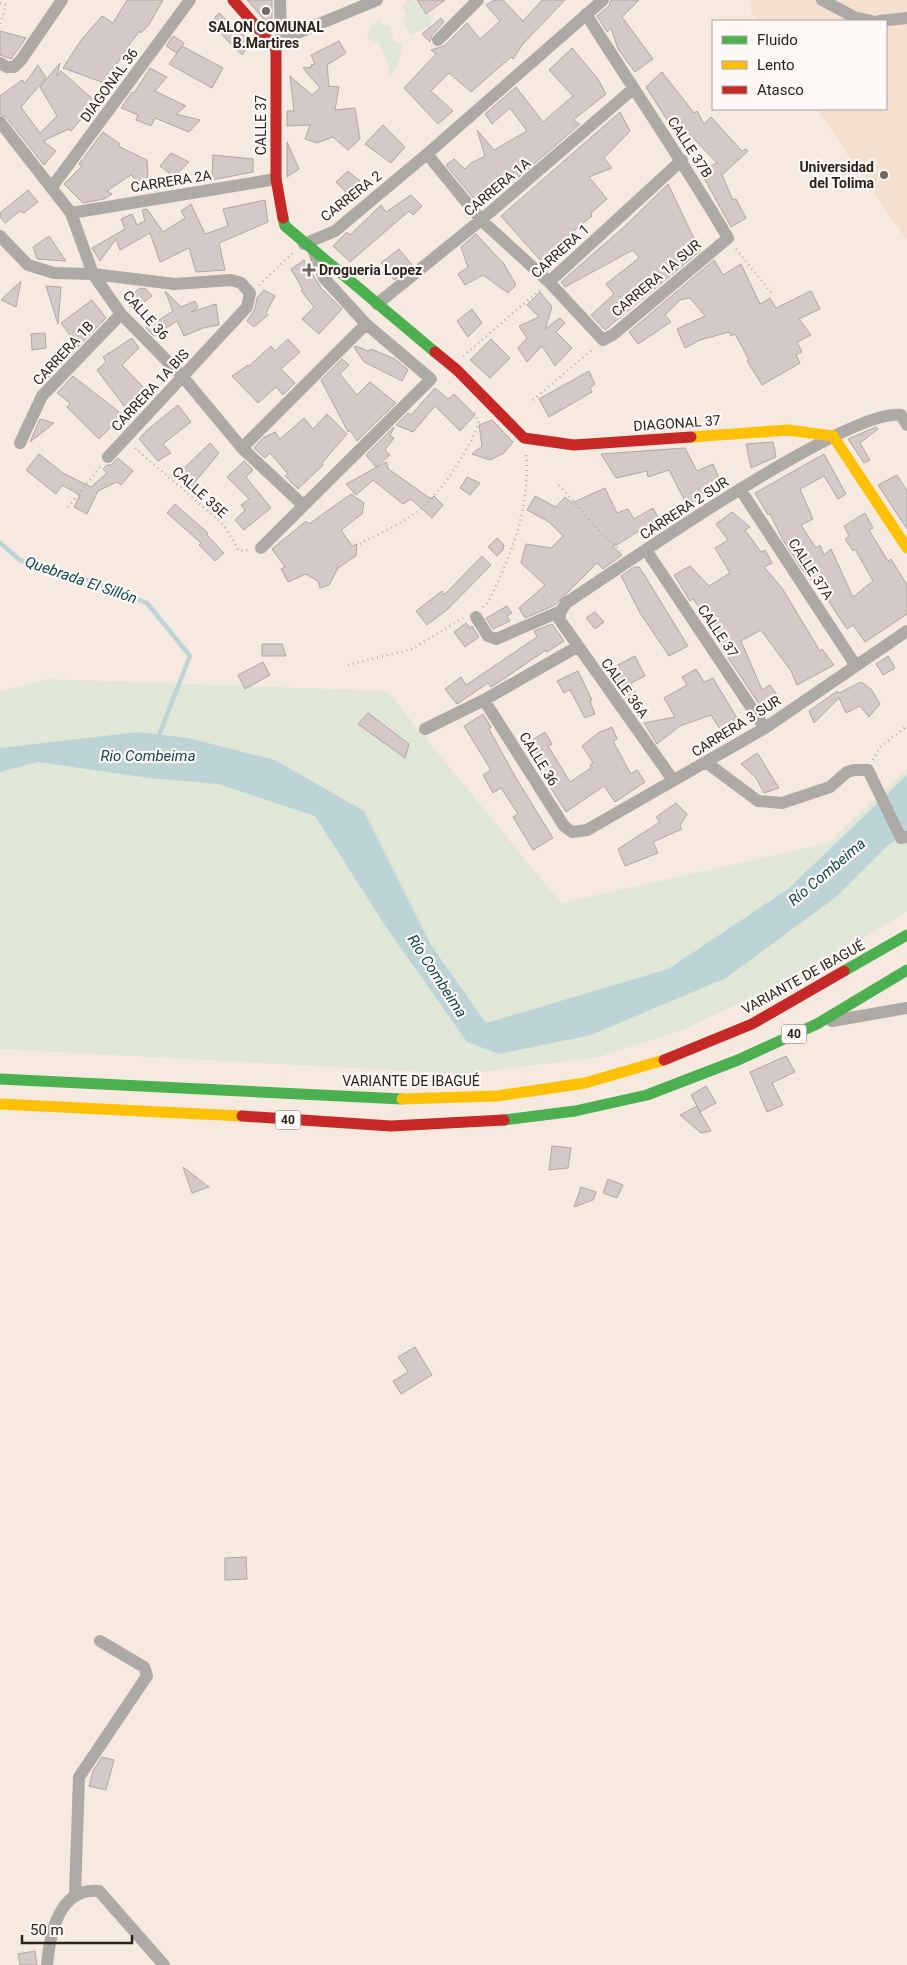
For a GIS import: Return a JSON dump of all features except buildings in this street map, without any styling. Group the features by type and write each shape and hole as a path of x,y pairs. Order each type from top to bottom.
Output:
{"main road":[{"path":"233,0 276,44"},
{"name":"CALLE 37","path":"276,44 276,179 285,226 304,244 457,370 524,438"},
{"name":"DIAGONAL 37","path":"524,438 574,445 788,430 833,436"},
{"path":"833,436 907,548"},
{"name":"VARIANTE DE IBAGUÉ","path":"0,1079 408,1099 497,1096 585,1083 670,1058 743,1028 907,935"},
{"name":"40","path":"0,1104 157,1111 391,1126 502,1120 574,1110 647,1095 738,1060 817,1024 907,970"}],"street":[{"path":"0,63 7,67 14,67 22,60 62,0"},
{"name":"DIAGONAL 36","path":"52,187 190,0"},
{"path":"280,0 276,44 377,0"},
{"path":"438,40 478,0"},
{"name":"CARRERA 2","path":"304,244 334,230 427,154 603,0"},
{"path":"822,0 856,18 866,20"},
{"name":"CALLE 37B","path":"586,14 633,89 682,160 728,238"},
{"path":"887,20 907,18"},
{"name":"CARRERA 1A","path":"377,304 481,220 633,89"},
{"name":"CALLE 36","path":"0,122 71,213 93,274 121,314 183,376 242,448 303,505"},
{"path":"427,154 481,220 549,282 601,339"},
{"name":"CARRERA 1","path":"549,282 682,160"},
{"name":"CARRERA 2A","path":"71,213 276,179"},
{"path":"0,236 28,265 54,273 93,274 175,284 231,280 241,283 250,293"},
{"name":"CARRERA 1A SUR","path":"601,339 614,334 728,238"},
{"path":"261,548 431,379 366,324 324,278 314,252"},
{"name":"CARRERA 1A BIS","path":"108,457 247,307 250,293"},
{"name":"CARRERA 1B","path":"20,443 42,396 121,314"},
{"path":"242,448 366,324"},
{"name":"CARRERA 2 SUR","path":"475,614 488,636 496,639 561,611 566,603 646,550 740,490 833,436 887,415 901,415 907,425"},
{"name":"CALLE 37A","path":"740,490 856,666"},
{"name":"CALLE 37","path":"646,550 765,728"},
{"name":"CALLE 36A","path":"561,611 559,619 577,647 673,780"},
{"name":"CARRERA 3 SUR","path":"572,832 587,830 673,780 707,763 765,728 907,631"},
{"path":"424,729 484,700 577,647"},
{"name":"CALLE 36","path":"484,700 564,826 572,832"},
{"path":"707,763 758,801 782,802 830,787 847,772 868,770 904,838"},
{"path":"817,1024 907,1008"},
{"path":"75,1895 77,1783 79,1777 146,1676 144,1668 100,1641"},
{"path":"47,1965 49,1943 57,1917 75,1895 87,1890 100,1891 164,1965"}],"path":[{"path":"0,3 6,5 0,24"},
{"path":"728,238 773,295"},
{"path":"250,293 304,244"},
{"name":"CARRERA 1","path":"456,362 549,282"},
{"path":"533,400 601,339"},
{"path":"360,544 411,516 427,502 467,451 479,423 472,406"},
{"path":"348,665 412,649 475,614 487,604 506,566 522,517 527,479 524,438"},
{"name":"CALLE 35E","path":"124,439 222,524 238,551 261,548"},
{"path":"68,507 108,457"},
{"path":"559,485 599,532 631,561"},
{"path":"868,770 880,747 907,726"}],"shaded area":[{"name":"Universidad del Tolima","path":"751,0 907,0 907,241 818,110 887,110 887,20 756,20 751,12"}],"green space":[{"path":"408,0 413,0 426,13 432,15 430,27 410,35 403,19 407,13 401,6"},
{"path":"379,19 383,26 390,25 394,42 402,44 398,62 388,78 389,67 380,44 367,39 372,25"},
{"path":"48,679 387,691 561,903 828,843 907,769 907,911 827,961 685,1029 599,1057 464,1074 0,1049 0,691"}],"water":[{"name":"Rio Combeima","path":"138,732 188,738 275,760 364,811 431,945 486,1023 668,969 788,889 907,775 907,831 887,846 836,897 726,978 591,1035 499,1054 467,1042 384,924 315,816 218,784 149,778 38,762 0,772 0,748"}],"waterway":[{"name":"Quebrada El Sillón","path":"0,543 20,560 86,580 147,603 190,656 157,740"}],"traffic: fast":[{"path":"283,218 285,226 435,352"},
{"path":"844,971 907,935"},
{"path":"504,1120 575,1111 647,1095 738,1060 817,1024 907,970"},
{"path":"0,1079 402,1099"}],"traffic: slow":[{"path":"691,437 788,430 833,436 907,548"},
{"path":"402,1099 497,1096 585,1083 664,1060"},
{"path":"0,1104 242,1116"}],"traffic: jam":[{"path":"233,0 276,49 276,179 283,218"},
{"path":"435,352 457,370 524,438 574,445 691,437"},
{"path":"664,1060 752,1024 844,971"},
{"path":"242,1116 391,1126 504,1120"}],"place":[{"name":"SALON COMUNAL B.Martires","path":"266,11"},
{"name":"Universidad del Tolima","path":"884,175"},
{"name":"Drogueria Lopez","path":"309,270"}],"water label":[{"name":"Río Combeima","path":"827,872"},
{"name":"Río Combeima","path":"437,976"}]}
